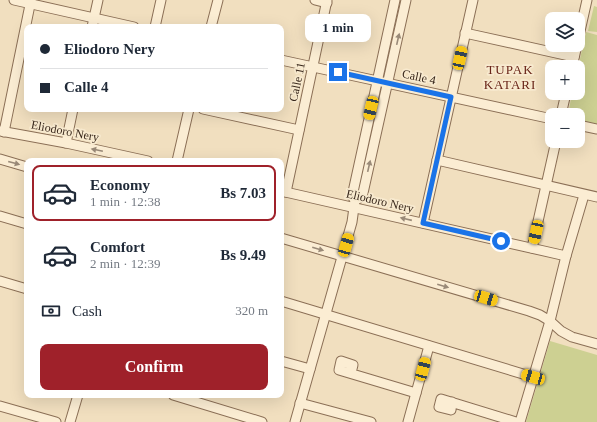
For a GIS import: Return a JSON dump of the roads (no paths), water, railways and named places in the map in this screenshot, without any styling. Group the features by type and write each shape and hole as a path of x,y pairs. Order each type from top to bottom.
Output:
{"street":[{"path":"14,0 31,2 93,23 103,24"},
{"path":"93,23 98,0"},
{"path":"156,24 161,0"},
{"path":"212,24 218,0"},
{"path":"315,0 327,1"},
{"path":"295,422 352,222 354,204 352,192 395,0"},
{"path":"354,204 363,193 406,0"},
{"path":"423,223 473,0"},
{"path":"584,12 587,0"},
{"name":"Calle 11","path":"284,187 299,130 327,1"},
{"path":"26,24 31,2"},
{"path":"2,131 24,33"},
{"path":"466,33 574,57"},
{"path":"573,60 575,52"},
{"name":"Calle 4","path":"284,61 545,117"},
{"path":"66,144 73,112"},
{"path":"178,158 188,112"},
{"path":"217,112 299,130"},
{"path":"585,126 597,129"},
{"name":"Eliodoro Nery","path":"2,131 134,158"},
{"path":"532,248 554,148"},
{"path":"0,159 24,165"},
{"path":"437,160 597,197"},
{"name":"Eliodoro Nery","path":"284,191 354,204 423,223 566,256"},
{"path":"520,422 550,321 566,256 584,194"},
{"path":"0,216 24,223"},
{"path":"284,239 529,311 550,321 561,331 572,337 597,344"},
{"path":"0,282 24,288"},
{"path":"284,302 533,377"},
{"path":"408,422 429,346"},
{"path":"284,362 310,369"},
{"path":"351,373 416,393"},
{"path":"70,422 77,398"},
{"path":"183,398 262,422"},
{"path":"300,402 368,422"},
{"path":"452,402 516,422"},
{"path":"0,406 56,422"}],"district":[{"name":"TUPAK KATARI","path":"510,76"}]}
